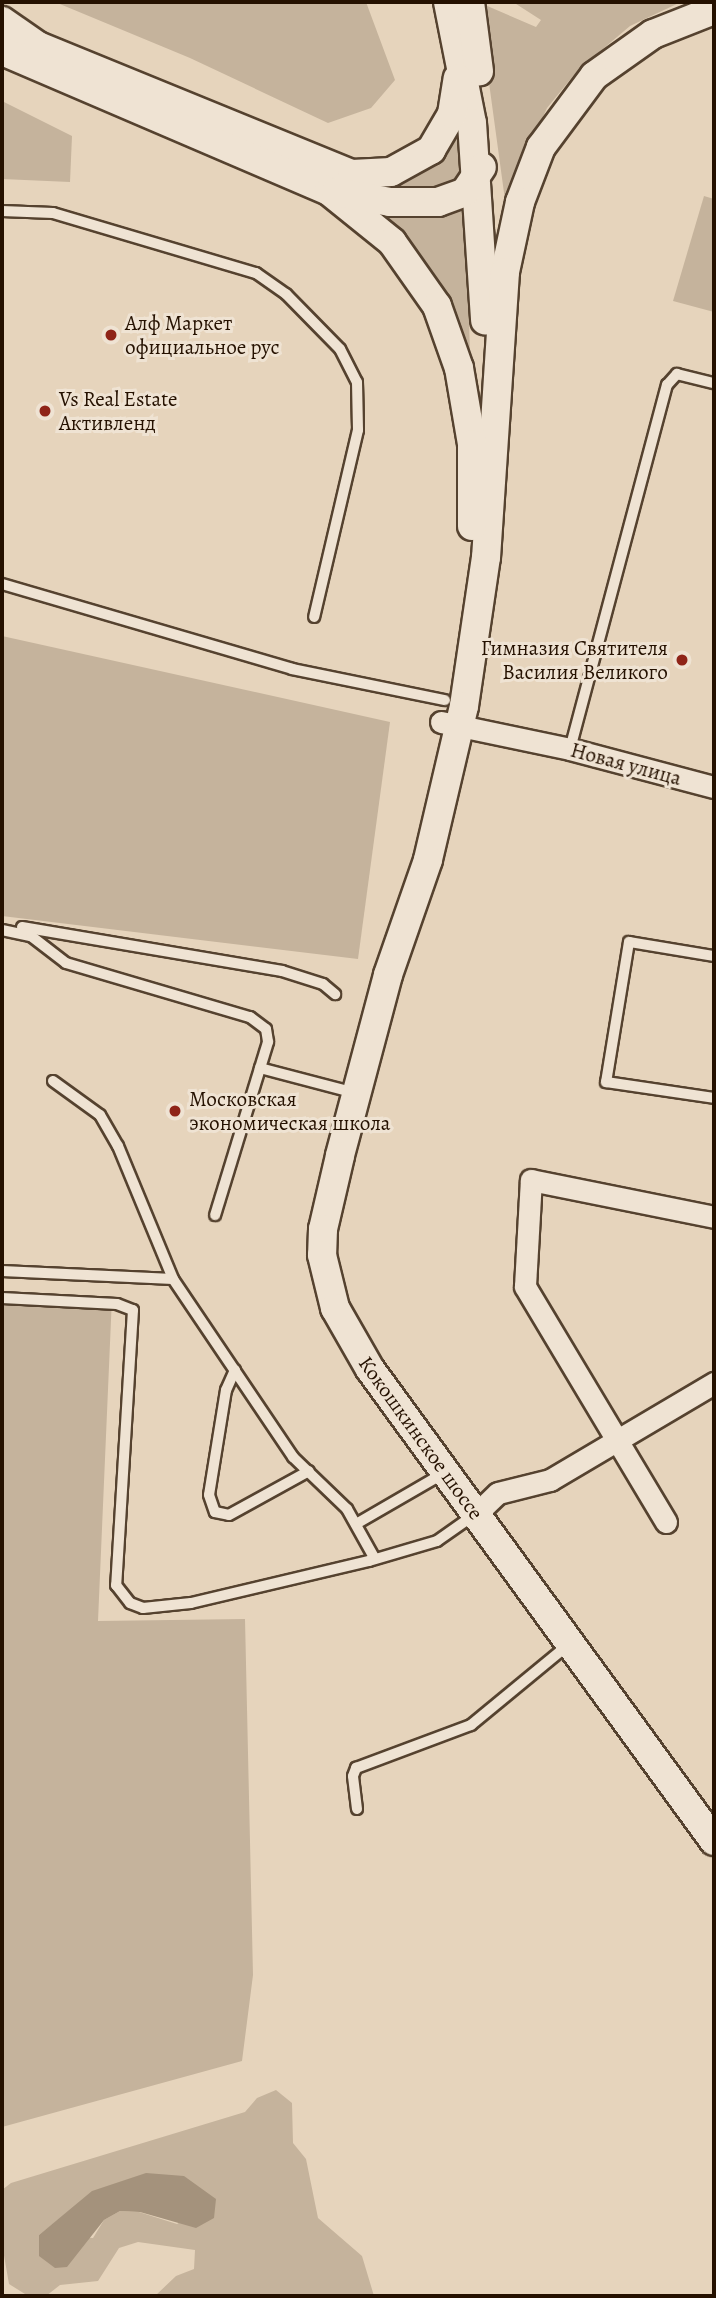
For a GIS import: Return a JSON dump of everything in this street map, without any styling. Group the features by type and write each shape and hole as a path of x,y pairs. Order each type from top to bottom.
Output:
{"main road":[{"path":"448,2 477,175 485,316 472,526 448,716"},
{"path":"471,2 487,145 498,374"},
{"path":"448,716 483,581 509,245 532,167 552,129 585,85 612,60 662,30 714,10"},
{"path":"2,21 38,46 308,159 362,175 401,169 424,156 441,139 455,102 459,58"},
{"path":"2,51 329,191 393,242 437,306 453,348 467,406 472,526"},
{"path":"329,191 427,203 460,195 477,175 487,145"},
{"name":"Кокошкинское шоссе","path":"448,716 428,860 388,975 323,1229 327,1284 360,1354 568,1644 714,1840"}],"street":[{"name":"Новая улица","path":"448,716 714,787"},
{"path":"666,1522 525,1286 531,1180 714,1217"},
{"path":"476,1514 498,1493 550,1480 714,1383"}],"lane":[{"path":"2,211 53,213 256,272 286,294 340,349 357,382 358,430 314,617"},
{"path":"570,749 667,385 677,374 714,383"},
{"path":"2,584 448,716"},
{"path":"3,927 282,971 323,984 335,994"},
{"path":"3,927 31,936 66,963 261,1023 268,1042 215,1215"},
{"path":"714,956 629,942 606,1082 714,1098"},
{"path":"260,1068 356,1094"},
{"path":"52,1081 94,1110 107,1126 173,1279 293,1457 356,1524 375,1559"},
{"path":"2,1270 173,1279"},
{"path":"2,1298 117,1304 133,1310 116,1585 130,1603 143,1608 191,1603 375,1559 437,1541 476,1514"},
{"path":"235,1370 226,1390 209,1496 215,1512 229,1515 309,1471"},
{"path":"356,1524 445,1473"},
{"path":"357,1809 353,1776 356,1768 471,1725 568,1644"}],"shaded area":[{"path":"55,2 366,2 395,80 371,108 328,123 190,58"},
{"path":"478,2 536,27 541,20 513,2 681,2 630,26 578,70 547,108 505,200"},
{"path":"2,101 72,136 70,182 2,179"},
{"path":"458,127 464,172 454,185 416,193 382,186 397,184 425,170"},
{"path":"704,196 714,199 714,312 673,301"},
{"path":"371,208 466,209 470,356 448,301"},
{"path":"2,636 390,722 358,959 2,916"},
{"path":"2,1292 112,1297 98,1621 245,1619 253,1975 242,2061 2,2127"},
{"path":"276,2090 292,2103 293,2143 306,2159 318,2218 362,2256 374,2296 155,2296 176,2276 194,2269 195,2250 138,2242 119,2248 98,2281 60,2285 46,2296 25,2294 9,2284 2,2244 2,2190 11,2183 245,2112 257,2098","holes":["216,2199 177,2224 139,2212 120,2211 104,2220 93,2238 39,2235 69,2211"]},
{"path":"146,2173 184,2176 216,2199 214,2218 196,2228 140,2212 120,2211 104,2220 67,2267 55,2268 39,2256 39,2235 92,2191"}],"place":[{"name":"Алф Маркет официальное рус","path":"111,335"},
{"name":"Vs Real Estate Активленд","path":"45,411"},
{"name":"Гимназия Святителя Василия Великого","path":"682,660"},
{"name":"Московская экономическая школа","path":"175,1111"}]}
